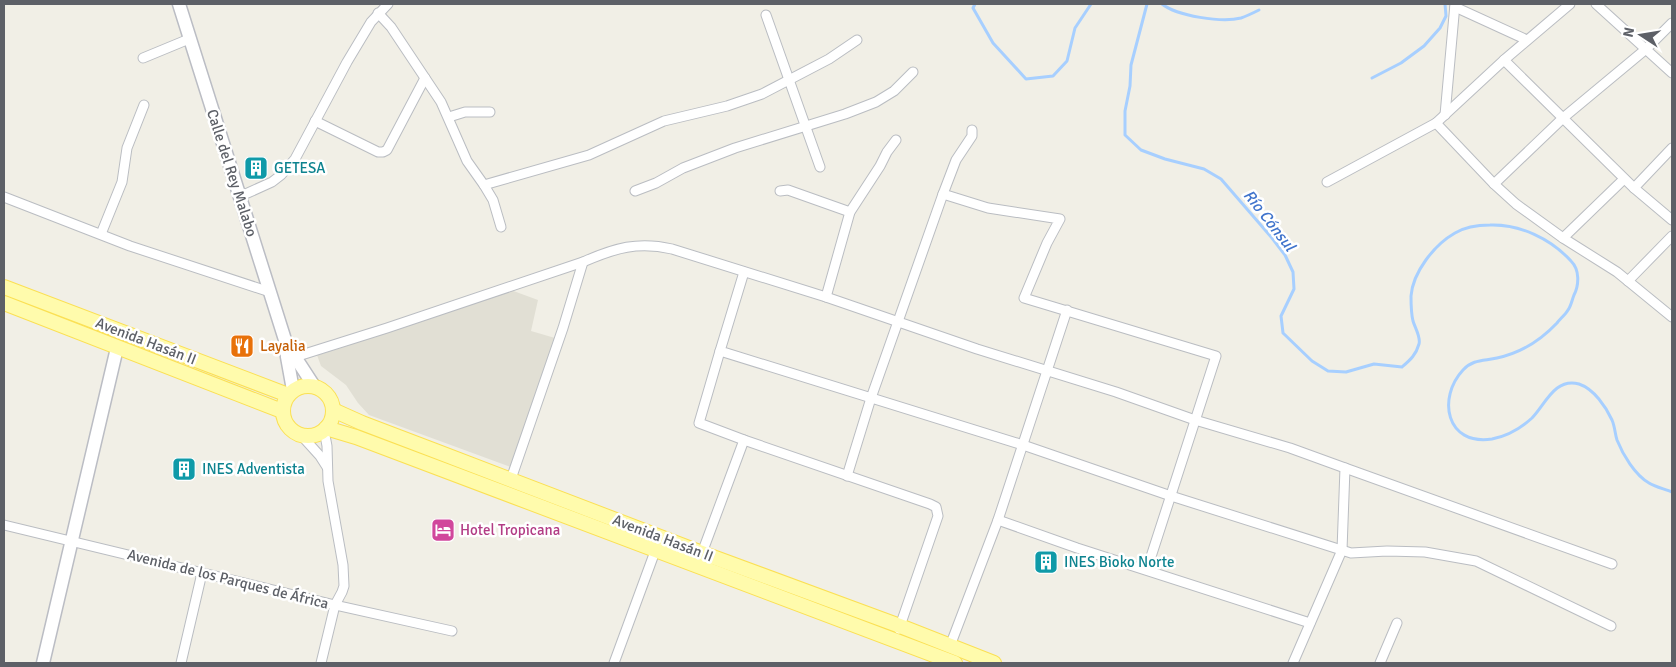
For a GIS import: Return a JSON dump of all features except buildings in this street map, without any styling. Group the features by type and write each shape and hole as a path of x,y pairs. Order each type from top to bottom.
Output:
{"main road":[{"name":"Calle del Rey Malabo","path":"179,4 286,343 290,393"},
{"name":"Avenida Hasán II","path":"4,287 290,393"},
{"name":"Avenida Hasán II","path":"4,303 282,411"},
{"name":"Calle del Rey Malabo","path":"286,343 314,386"},
{"path":"43,663 117,348"},
{"path":"300,386 314,386 327,395 333,410 330,423 325,429 313,436 301,436 286,424 282,411 284,402 290,393 300,386"},
{"name":"Avenida Hasán II","path":"333,410 362,423 511,479 658,544 895,641 955,663"},
{"name":"Avenida Hasán II","path":"325,429 356,437 658,544 702,554 900,626 994,663"}],"street":[{"path":"241,196 272,182 295,159 347,62 371,22 388,4"},
{"path":"1328,182 1436,124 1504,60 1570,4"},
{"path":"1596,4 1672,73"},
{"path":"1444,116 1455,5 1527,40"},
{"path":"378,13 391,27 438,97 449,117 467,161 493,200 501,227"},
{"path":"766,15 820,167"},
{"path":"1494,184 1562,118 1646,49 1672,23"},
{"path":"143,58 189,40"},
{"path":"484,184 589,155 664,121 727,106 762,94 829,59 857,40"},
{"path":"1504,60 1624,179 1672,220"},
{"path":"635,191 656,183 683,168 735,148 845,114 876,102 894,91 913,72"},
{"path":"315,121 378,152 383,152 387,150 425,78"},
{"path":"101,234 122,182 127,148 144,105"},
{"path":"449,117 465,112 490,112"},
{"path":"1436,124 1516,204 1563,238 1617,272 1672,317"},
{"path":"848,476 871,398 943,194 956,160 972,136 972,130"},
{"path":"826,297 850,212 896,140"},
{"path":"1634,188 1672,148"},
{"path":"1563,238 1624,179"},
{"path":"780,190 788,190 850,212"},
{"path":"943,194 988,208 1060,219 1046,243 1024,298 1216,356 1147,569"},
{"path":"4,197 130,246 270,292"},
{"path":"1628,281 1672,236"},
{"path":"295,357 387,328 583,262 604,253 632,246 646,245 672,249 826,297 977,349 1195,420 1290,448 1612,564"},
{"path":"511,479 563,328 583,262"},
{"path":"744,272 699,422 744,440 936,507 938,516 895,641"},
{"path":"950,646 998,520 1068,310"},
{"path":"720,351 1023,445 1171,496 1351,553 1387,551 1425,552 1476,561 1611,626"},
{"path":"321,663 335,605 342,592 344,576 327,467 325,429"},
{"path":"301,436 320,456 327,467"},
{"path":"702,554 744,440"},
{"path":"1293,663 1342,550 1345,468"},
{"path":"998,520 1077,548 1310,623"},
{"name":"Avenida de los Parques de África","path":"4,526 452,631"},
{"path":"614,663 658,544"},
{"path":"182,663 202,573"},
{"path":"1380,663 1397,624"}],"shaded area":[{"path":"508,289 538,300 531,331 555,338 511,467 369,415 346,385 321,366 317,355"}],"waterway":[{"name":"Río Cónsul","path":"975,4 973,8 993,43 1026,79 1053,76 1067,61 1075,28 1091,4"},
{"name":"Río Cónsul","path":"1147,4 1131,65 1130,86 1125,111 1125,135 1141,150 1165,159 1204,169 1221,179 1272,238 1285,255 1293,272 1294,289 1281,316 1283,333 1312,361 1328,371 1346,372 1374,364 1402,367 1410,360 1418,348 1419,335 1412,318 1411,296 1420,269 1432,252 1447,238 1463,229 1485,225 1501,225 1524,230 1554,246 1574,265 1578,282 1570,307 1551,329 1537,341 1514,353 1475,362 1467,366 1455,381 1450,394 1450,418 1456,428 1464,435 1476,439 1492,439 1508,434 1532,418 1557,388 1571,383 1579,384 1590,390 1599,399 1613,423 1616,438 1634,470 1654,486 1672,492"},
{"path":"1162,4 1189,15 1223,20 1241,18 1259,10"},
{"path":"1372,78 1401,63 1424,46 1440,28 1446,16 1445,4"}],"place":[{"name":"GETESA","path":"256,168"},
{"name":"Layalia","path":"242,346"},
{"name":"INES Adventista","path":"184,469"},
{"name":"Hotel Tropicana","path":"443,530"},
{"name":"INES Bioko Norte","path":"1046,562"}]}
